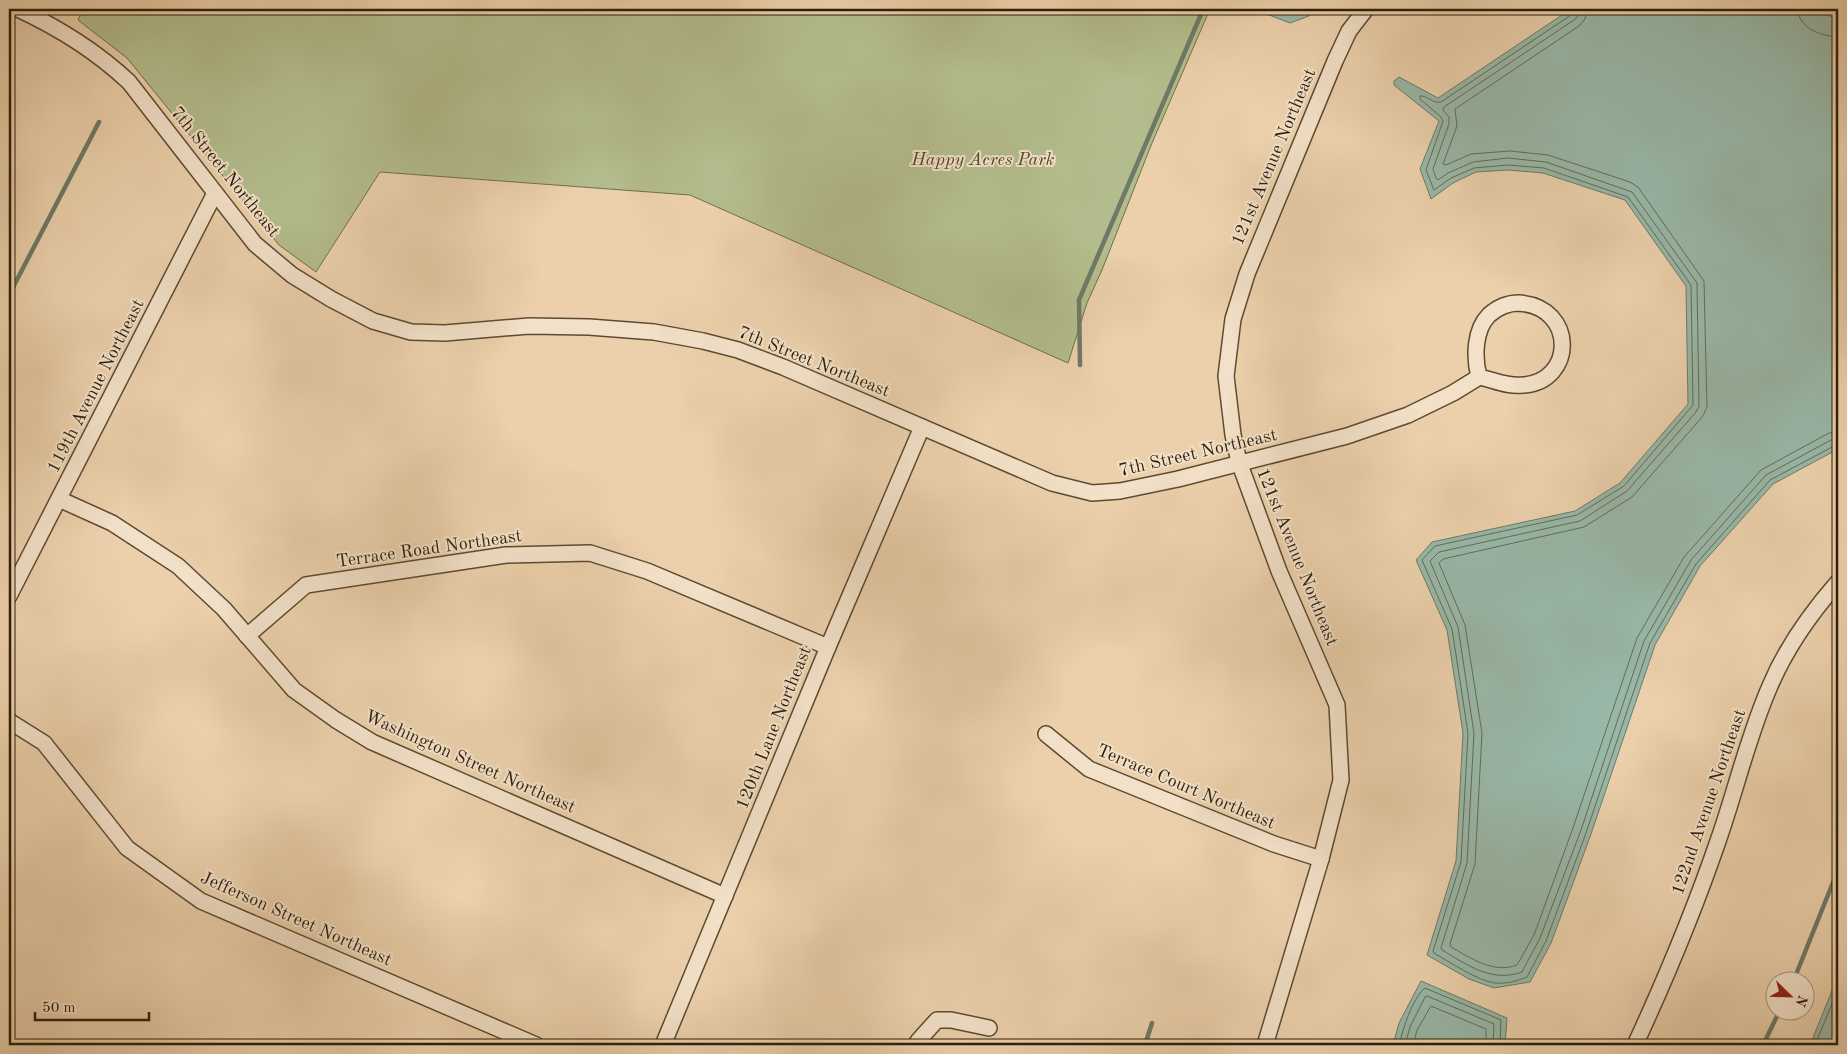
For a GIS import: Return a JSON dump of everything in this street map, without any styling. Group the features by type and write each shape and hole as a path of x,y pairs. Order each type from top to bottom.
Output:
{"street":[{"name":"7th Street Northeast","path":"18,9 42,20 84,45 111,65 129,82 255,244 292,275 331,299 373,321 411,332 445,333 529,326 589,327 654,332 703,341 738,350 783,367 1052,483 1092,493 1120,491 1178,479 1239,462 1348,436 1408,415 1453,394 1479,377"},
{"name":"121st Avenue Northeast","path":"1265,1045 1321,859 1341,780 1337,705 1279,571 1239,462 1233,436 1226,376 1233,319 1246,274 1324,85 1349,30 1366,9"},
{"name":"119th Avenue Northeast","path":"9,596 215,193"},
{"path":"1515,303 1532,304 1550,313 1560,330 1561,339 1560,360 1554,372 1542,380 1525,386 1509,385 1479,377 1476,365 1480,330 1486,317 1499,306 1515,303"},
{"name":"120th Lane Northeast","path":"663,1045 828,647 922,427"},
{"name":"Washington Street Northeast","path":"59,499 112,523 178,566 224,609 294,690 336,720 372,742 726,896"},
{"name":"Terrace Road Northeast","path":"247,636 306,585 506,555 590,553 646,571 828,647"},
{"name":"122nd Avenue Northeast","path":"1635,1045 1669,971 1718,842 1756,722 1770,686 1791,644 1819,604 1838,582"},
{"name":"Jefferson Street Northeast","path":"9,721 44,743 128,848 201,901 536,1045"},
{"name":"Terrace Court Northeast","path":"1046,734 1089,769 1274,844 1321,859"},
{"path":"916,1045 938,1020 952,1020 989,1028"}],"green space":[{"name":"Happy Acres Park","path":"83,9 1210,9 1152,143 1087,303 1068,363 690,195 380,172 316,272 279,245 127,58 78,20"}],"water":[{"path":"1259,9 1314,9 1309,16 1290,23 1264,13"},
{"path":"1571,9 1810,9 1838,19 1838,449 1773,484 1700,566 1655,645 1591,834 1551,943 1530,982 1494,988 1469,979 1427,955 1456,861 1463,733 1447,630 1416,560 1432,542 1575,511 1620,483 1688,404 1686,286 1625,200 1543,173 1508,170 1476,172 1453,183 1431,199 1420,169 1439,121 1394,85 1394,81 1399,77 1438,98"},
{"path":"1838,976 1838,1045 1810,1045"},
{"path":"1421,981 1507,1018 1505,1045 1393,1045 1399,1023"}],"waterway":[{"path":"1080,365 1079,300 1202,12"},
{"path":"9,295 99,122"},
{"path":"1797,972 1838,870"},
{"path":"1763,1045 1774,1022"},
{"path":"1145,1045 1152,1023"}]}
